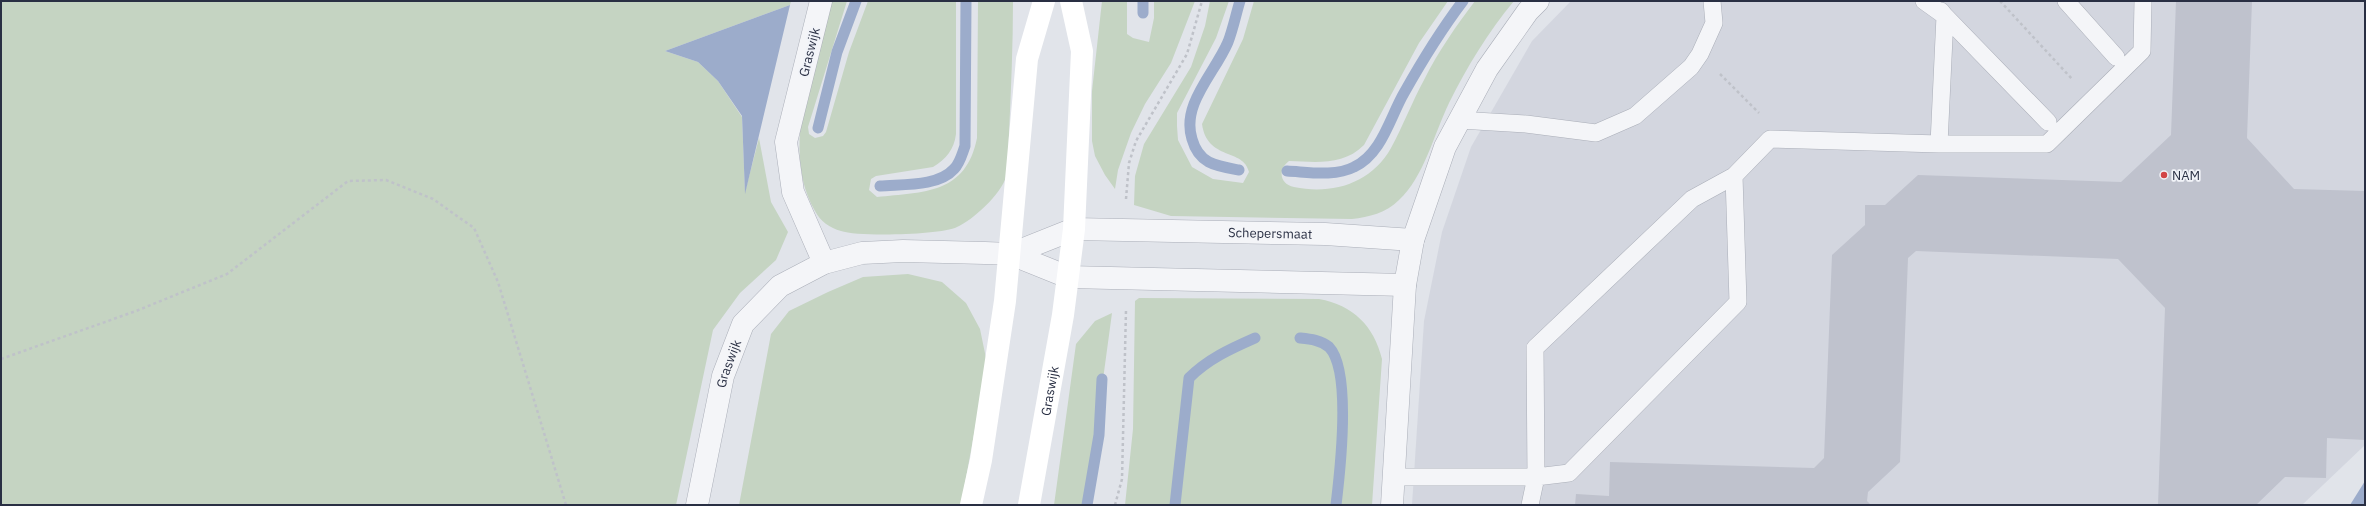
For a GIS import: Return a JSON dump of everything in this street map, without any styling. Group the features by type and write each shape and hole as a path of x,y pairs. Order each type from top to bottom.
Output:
{"main road":[{"path":"971,505 996,368 1011,254 1028,59 1044,1"},
{"name":"Graswijk","path":"1029,505 1068,277 1074,228 1082,51 1071,1"}],"street":[{"name":"Graswijk","path":"821,1 786,142 793,192 824,263"},
{"path":"1392,505 1405,285 1413,240 1445,147 1459,120 1487,69 1528,11 1538,1"},
{"name":"Graswijk","path":"1011,254 1074,228"},
{"name":"Schepersmaat","path":"1074,228 1325,234 1413,240"},
{"name":"Graswijk","path":"697,505 723,376 743,324 780,286 824,263 862,254 903,251 1011,254 1068,277"},
{"path":"1068,277 1405,285"}],"lane":[{"path":"1459,120 1526,124 1596,133 1635,116 1691,67 1700,54 1714,23 1712,1"},
{"path":"1924,1 1945,16 2048,122"},
{"path":"1935,1 1945,16 1939,144"},
{"path":"2066,1 2116,57"},
{"path":"1530,505 1536,477 1535,348 1692,199 1734,176 1770,139 1939,144 2047,144 2142,51 2143,1"},
{"path":"1394,477 1536,477 1569,473 1738,302 1734,176"}],"path":[{"path":"1126,230 1128,164 1136,141 1187,54 1202,1"},
{"path":"2000,1 2092,100"},
{"path":"1700,54 1768,122 1770,139"},
{"path":"1,359 136,311 227,274 348,181 386,180 433,199 474,228 498,282 566,505"},
{"path":"1115,505 1122,471 1127,279"}],"shaded area":[{"path":"1571,1 2365,1 2365,445 2302,505 1412,505 1424,321 1442,232 1471,147 1532,41"}],"green space":[{"path":"1,1 791,1 790,5 665,51 698,62 718,81 742,117 745,192 759,138 771,202 788,232 776,260 740,293 713,330 676,505 1,505"},
{"path":"831,1 847,1 808,127 809,134 815,138 823,136 826,132 849,52 868,1 956,1 956,134 953,145 949,154 933,167 876,176 871,179 869,190 877,197 911,194 940,187 953,180 963,170 971,156 977,138 978,1 1013,1 1012,67 1006,177 1003,184 986,206 963,224 948,230 935,232 864,234 837,230 826,224 817,215 805,187 800,161 800,134 809,79"},
{"path":"1102,1 1127,1 1127,34 1133,38 1149,42 1154,18 1154,1 1195,1 1171,63 1145,104 1131,133 1118,170 1115,189 1105,175 1095,156 1092,141 1092,91"},
{"path":"1210,1 1229,1 1216,38 1177,113 1178,140 1192,167 1213,179 1243,183 1249,172 1246,165 1240,160 1211,144 1205,136 1202,124 1243,39 1254,1 1448,1 1419,43 1364,145 1356,152 1338,160 1319,162 1289,161 1285,164 1282,176 1285,183 1294,187 1322,189 1336,188 1349,184 1373,170 1383,160 1391,148 1435,59 1475,1 1514,1 1478,50 1463,76 1449,103 1428,154 1415,180 1399,200 1389,208 1371,216 1352,219 1171,216 1134,205 1135,176 1144,144 1191,67 1205,26"},
{"path":"908,274 942,282 966,303 980,329 987,363 961,505 739,505 771,334 789,311 828,292 863,277"},
{"path":"1139,298 1319,299 1342,306 1360,319 1368,327 1374,337 1382,359 1372,505 1125,505 1133,429 1135,301"},
{"path":"1112,313 1086,505 1054,505 1076,344 1095,321"}],"water":[{"path":"790,5 745,194 742,116 718,81 698,62 665,51"},
{"path":"2365,481 2365,505 2350,505"}],"building":[{"path":"2176,1 2252,1 2247,138 2294,189 2365,191 2365,440 2327,438 2326,478 2285,477 2256,505 2158,505 2165,308 2118,259 1916,251 1908,258 1900,462 1868,492 1867,501 1871,505 1575,505 1576,494 1609,496 1610,462 1814,468 1824,458 1832,255 1865,225 1865,205 1885,205 1918,175 2121,182 2171,135"}],"waterway":[{"path":"818,128 837,52 856,1"},
{"path":"880,186 919,184 939,179 954,169 959,161 965,146 966,1"},
{"path":"1143,1 1143,13"},
{"path":"1239,170 1216,165 1204,159 1195,147 1190,126 1191,113 1195,101 1228,42 1240,1"},
{"path":"1287,171 1321,173 1338,172 1347,170 1364,161 1372,153 1384,134 1399,103 1439,34 1463,1"},
{"path":"1175,505 1189,378 1204,365 1228,350 1255,338"},
{"path":"1300,338 1319,341 1329,347 1336,359 1340,377 1343,423 1336,505"},
{"path":"1087,505 1099,435 1102,379"}],"place":[{"name":"NAM","path":"2164,175"}]}
